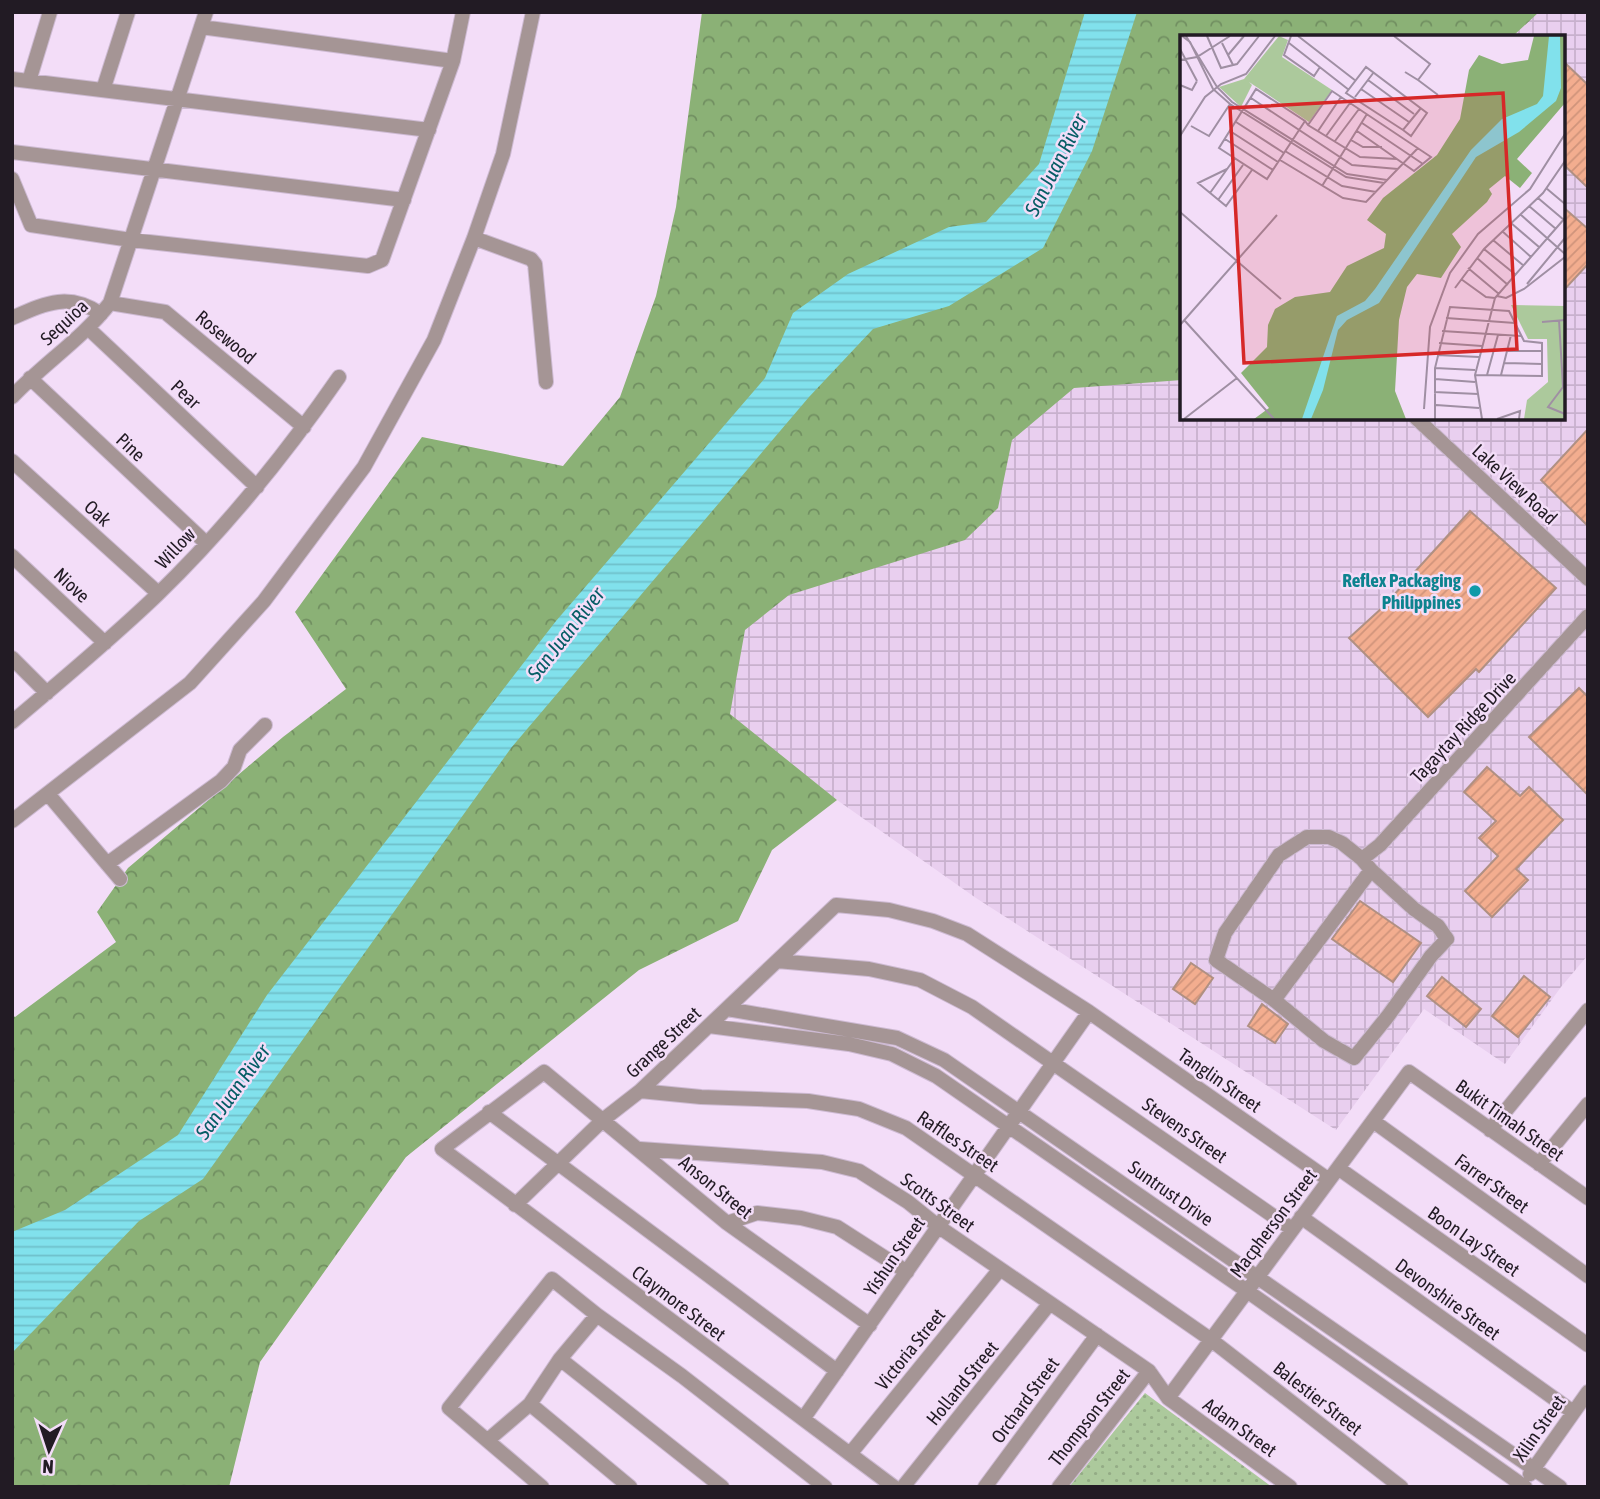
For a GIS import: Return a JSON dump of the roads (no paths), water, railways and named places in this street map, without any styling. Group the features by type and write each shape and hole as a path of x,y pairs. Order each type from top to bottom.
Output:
{"street":[{"path":"29,81 50,12"},
{"path":"103,90 128,12"},
{"path":"106,309 206,12"},
{"path":"12,179 31,225 131,240 368,266 382,260 453,61 463,12"},
{"path":"12,821 190,683 264,601 363,467 434,340 474,237 503,154 533,12"},
{"path":"201,27 453,61"},
{"path":"12,79 429,130"},
{"path":"12,152 404,200"},
{"path":"474,237 531,259 535,264 546,382"},
{"name":"Rosewood","path":"12,318 47,303 68,301 106,309 165,312 304,427"},
{"name":"Sequioa","path":"12,397 30,378 89,328 106,309"},
{"name":"Pear","path":"89,328 257,487"},
{"name":"Willow","path":"12,722 105,643 206,543 257,487 340,377"},
{"name":"Pine","path":"30,378 206,543"},
{"name":"Lake View Road","path":"1418,420 1588,579"},
{"name":"Oak","path":"12,461 158,593"},
{"name":"Niove","path":"12,556 105,643"},
{"name":"Tagaytay Ridge Drive","path":"1273,1000 1380,845 1588,616"},
{"path":"12,658 47,693"},
{"path":"107,864 221,781 234,767 240,750 265,725"},
{"path":"48,794 120,879"},
{"path":"1307,837 1329,837 1342,843 1366,865 1413,909 1438,926 1447,939 1431,956 1354,1058 1324,1041 1273,1000 1216,960 1225,933 1279,855 1307,837"},
{"name":"Grange Street","path":"515,1205 836,905"},
{"name":"Tanglin Street","path":"836,905 890,910 933,921 967,934 1089,1012 1329,1180"},
{"name":"Stevens Street","path":"777,961 869,969 920,980 972,1007 1055,1062 1292,1230"},
{"name":"Suntrust Drive","path":"727,1009 897,1038 944,1060 1560,1487"},
{"path":"1490,1130 1588,1010"},
{"name":"Yishun Street","path":"803,1419 1089,1012"},
{"name":"Suntrust Drive","path":"709,1026 849,1044 892,1054 936,1076 1523,1486"},
{"name":"Anson Street","path":"489,1112 544,1072 727,1223 870,1325"},
{"name":"Bukit Timah Street","path":"1409,1072 1588,1198"},
{"name":"Macpherson Street","path":"1168,1398 1409,1072"},
{"name":"Raffles Street","path":"640,1091 701,1097 807,1101 859,1109 906,1128 1210,1339"},
{"path":"1539,1164 1588,1104"},
{"path":"489,1112 837,1371"},
{"name":"Claymore Street","path":"489,1112 442,1149 894,1487"},
{"name":"Farrer Street","path":"1373,1121 1588,1276"},
{"name":"Scotts Street","path":"640,1149 822,1162 859,1171 908,1202 939,1227 1149,1371 1168,1398"},
{"name":"Boon Lay Street","path":"1338,1168 1588,1345"},
{"path":"727,1223 757,1213 801,1218 837,1227 907,1272"},
{"name":"Devonshire Street","path":"1301,1217 1573,1412"},
{"name":"Victoria Street","path":"850,1454 1000,1269"},
{"path":"542,1487 449,1408 552,1279 825,1487"},
{"name":"Holland Street","path":"903,1487 1050,1303"},
{"path":"488,1440 530,1404 560,1359 597,1315"},
{"name":"Orchard Street","path":"985,1487 1097,1335"},
{"name":"Balestier Street","path":"1210,1339 1401,1487"},
{"path":"560,1359 722,1487"},
{"name":"Thompson Street","path":"1059,1487 1149,1371"},
{"name":"Xilin Street","path":"1523,1486 1588,1392"},
{"name":"Adam Street","path":"1168,1398 1290,1487"},
{"path":"530,1404 630,1487"}],"water":[{"name":"San Juan River","path":"1085,12 1137,12 1092,151 1043,248 949,306 873,329 809,397 511,748 203,1179 139,1221 12,1353 12,1232 65,1210 178,1135 267,995 556,621 765,378 793,313 848,274 949,227 986,222 1039,164"}],"place":[{"name":"Reflex Packaging Philippines","path":"1475,591"}]}
